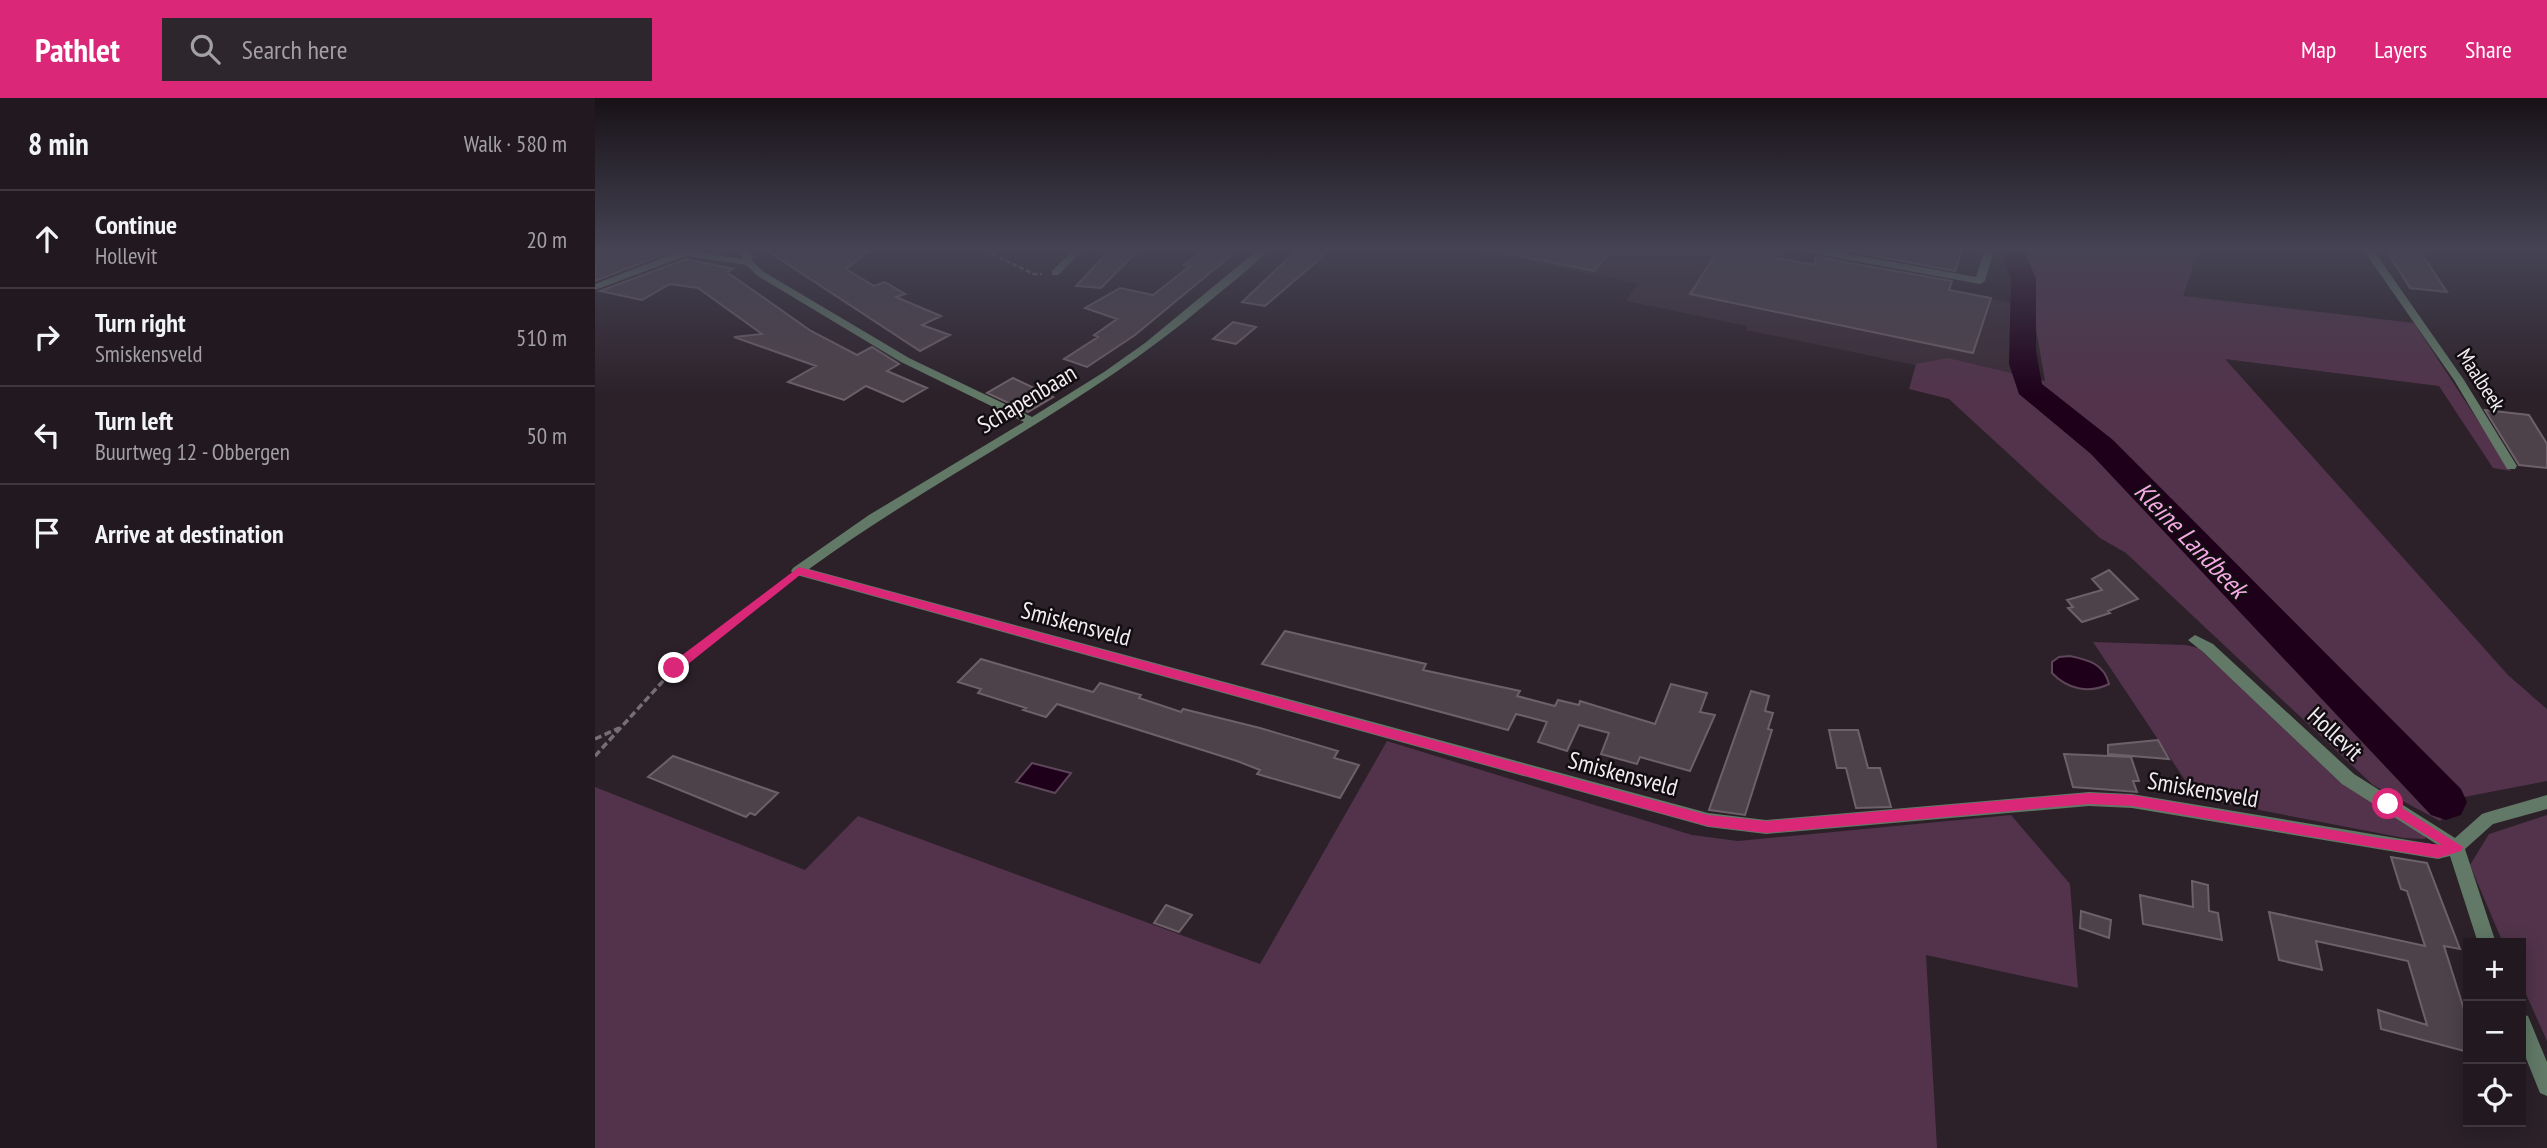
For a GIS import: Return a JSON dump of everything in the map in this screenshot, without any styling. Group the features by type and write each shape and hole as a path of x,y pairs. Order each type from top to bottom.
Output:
{"street":[{"path":"802,297 905,360 1032,421"},
{"name":"Schapenbaan","path":"799,570 911,492 1032,421 1154,341 1207,297"},
{"name":"Maalbeek","path":"2401,297 2459,380 2511,466"},
{"name":"Smiskensveld","path":"799,570 1708,820 1766,827 2089,799 2132,801 2391,846 2438,852 2456,847"},
{"name":"Hollevit","path":"2195,640 2208,648 2348,779 2456,847"},
{"path":"2485,938 2456,847 2488,819 2547,802"},
{"path":"2526,1035 2547,1086"}],"path":[{"path":"595,756 674,668 799,570"},
{"path":"595,738 623,726"}],"shaded area":[{"path":"1629,297 1979,297 2021,305 2025,380 1920,366 1746,330 1747,326 1626,301"},
{"path":"2030,297 2192,297 2414,323 2511,471 2493,468 2439,386 2225,359 2508,675 2547,709 2547,781 2464,797 2440,821 2373,785 2126,553 2100,538 1949,399 1909,389 1916,364 1948,358 2045,381"},
{"path":"2093,642 2186,645 2198,648 2353,789 2426,834 2425,839 2404,838 2197,798"},
{"path":"2070,656 2095,664 2107,677 2109,684 2086,689 2064,683 2052,673 2052,662 2059,657"},
{"path":"1387,741 1692,835 1738,841 2011,815 2070,884 2078,988 1926,955 1937,1148 595,1148 595,787 805,870 858,816 1260,964"},
{"path":"1032,763 1071,773 1055,793 1016,782"},
{"path":"2547,815 2547,1041 2526,994 2526,938 2501,938 2470,865 2489,834"}],"building":[{"path":"711,297 763,297 811,331 857,355 872,347 899,364 887,371 927,388 903,402 866,386 844,400 788,382 816,366 734,337 762,334"},
{"path":"838,297 896,297 941,316 922,325 950,335 920,351"},
{"path":"1104,297 1181,297 1135,335 1087,367 1064,359 1098,337 1094,335 1117,319 1085,308"},
{"path":"1247,297 1275,297 1265,306 1242,302"},
{"path":"1704,297 1991,298 1973,353"},
{"path":"1233,322 1256,327 1236,344 1213,339"},
{"path":"1013,378 1053,397 1028,412 987,393"},
{"path":"2485,410 2529,415 2547,444 2547,468 2519,465"},
{"path":"2109,570 2138,599 2108,611 2110,613 2082,622 2068,608 2073,607 2067,600 2102,590 2092,579"},
{"path":"1285,631 1426,664 1423,670 1520,691 1517,696 1555,706 1558,700 1579,705 1580,701 1655,724 1671,684 1707,693 1700,712 1715,715 1690,771 1640,757 1637,764 1601,754 1609,733 1579,725 1567,751 1538,742 1547,722 1516,714 1508,730 1262,664"},
{"path":"981,659 1093,692 1100,683 1141,695 1139,698 1181,712 1183,709 1260,728 1338,751 1334,758 1359,765 1340,798 1257,774 1260,770 1237,761 1057,704 1046,717 978,693 981,689 958,682"},
{"path":"1751,691 1769,696 1765,711 1773,713 1768,729 1772,730 1745,815 1709,810"},
{"path":"1829,730 1858,730 1868,768 1880,768 1891,807 1856,808 1846,768 1837,768"},
{"path":"2158,740 2169,759 2108,754 2108,745"},
{"path":"2064,754 2131,757 2139,781 2133,781 2137,792 2073,787"},
{"path":"673,756 778,793 755,815 750,813 746,817 648,777"},
{"path":"2391,857 2427,863 2460,949 2444,946 2463,1006 2463,1051 2381,1029 2378,1010 2427,1025 2408,961 2316,941 2322,970 2279,960 2269,912 2425,946 2407,891 2401,889"},
{"path":"2192,881 2208,885 2209,911 2218,913 2222,940 2143,924 2140,895 2193,907"},
{"path":"1166,905 1192,915 1179,932 1154,923"},
{"path":"2081,911 2111,920 2109,938 2080,928"}],"waterway":[{"name":"Kleine Landbeek","path":"2024,297 2022,351 2029,388 2102,447 2446,802"}],"route":[{"path":"674,668 799,570 1708,820 1766,827 2089,799 2132,801 2438,852 2456,847 2388,804"}]}
